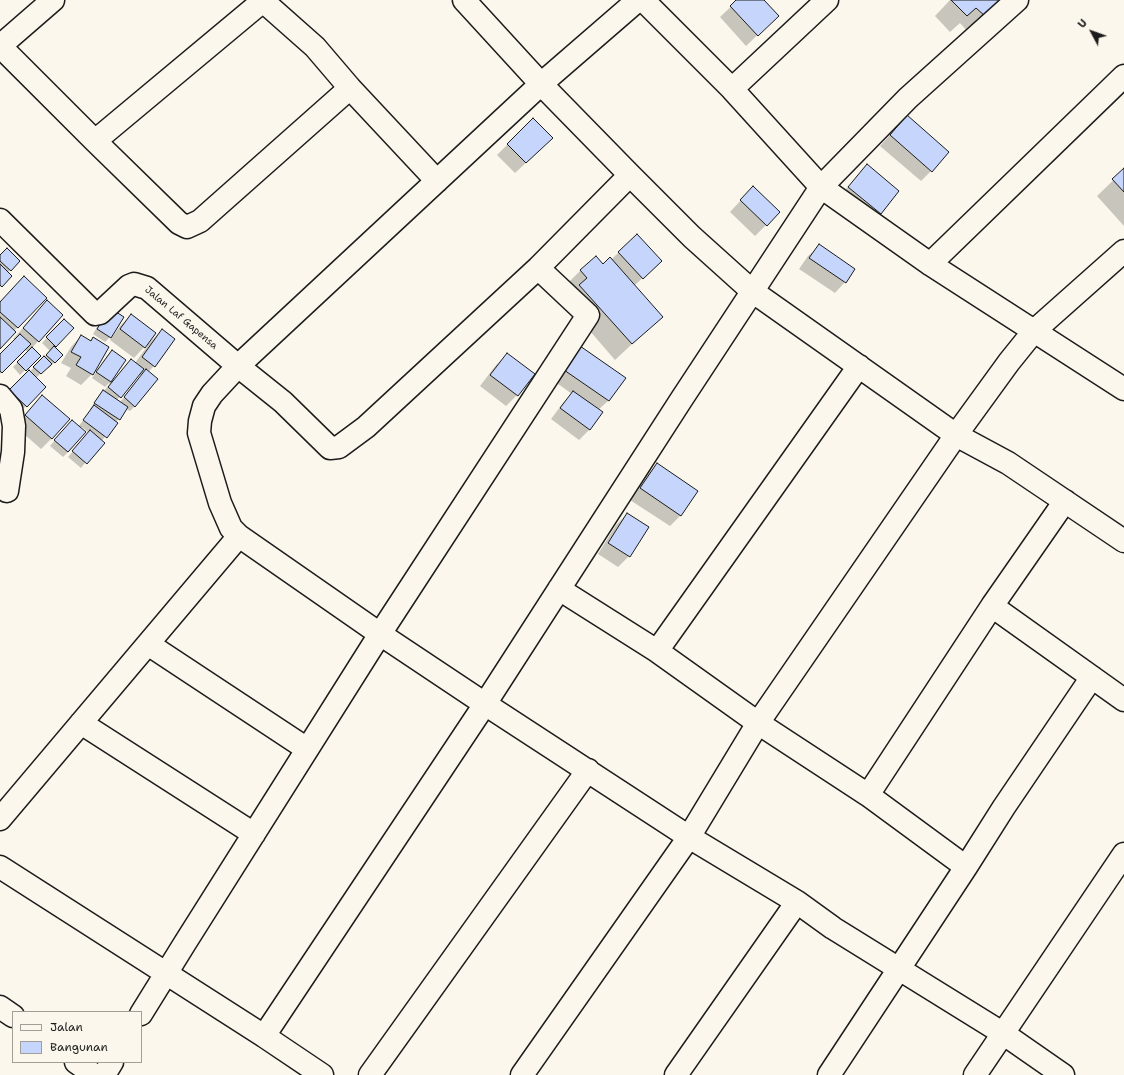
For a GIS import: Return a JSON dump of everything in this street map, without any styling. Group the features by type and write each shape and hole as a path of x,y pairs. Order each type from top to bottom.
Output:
{"street":[{"path":"53,0 0,46 95,142 180,223 187,227 200,221 350,88"},
{"path":"464,0 541,84 630,175 692,237 752,291 956,435 1008,463 1124,540"},
{"path":"638,0 541,84 238,366 212,394 204,406 200,421 199,433 220,503 231,528 239,536 380,634 689,837 797,902 833,928 1004,1034 1064,1075"},
{"path":"643,0 732,89 821,187 930,264 1124,389"},
{"path":"732,89 827,0"},
{"path":"264,1036 485,704 821,187 908,98 1017,0"},
{"path":"95,142 263,1 315,47 350,88 437,181"},
{"path":"930,264 1124,76"},
{"path":"238,366 283,402 330,448 339,447 366,427 538,268 630,175"},
{"name":"Jalan Laf Gapensa","path":"0,220 95,314 100,313 129,286 139,284 147,288 238,366"},
{"path":"522,1075 689,837 758,723 956,435 1009,362 1034,331 1124,251"},
{"path":"142,1012 380,634 588,315 538,268"},
{"path":"657,651 859,366"},
{"path":"0,396 11,409 14,426 13,452 7,491"},
{"path":"868,795 992,606 1064,501"},
{"path":"0,819 239,536"},
{"path":"560,589 657,651 758,723 868,795 966,867"},
{"path":"992,606 1124,700"},
{"path":"148,644 307,749"},
{"path":"829,1075 1004,807 1092,677"},
{"path":"81,723 254,834"},
{"path":"370,1075 588,770"},
{"path":"975,1075 1124,854"},
{"path":"0,867 264,1036 322,1075"},
{"path":"676,1075 797,902"},
{"path":"0,1007 12,1015"},
{"path":"77,1063 94,1075"},
{"path":"104,1075 111,1063"}],"building":[{"path":"736,0 764,0 779,16 758,36 730,6"},
{"path":"951,0 1002,0 985,16 976,8 967,16"},
{"path":"907,115 949,152 932,172 890,135"},
{"path":"533,118 553,138 526,163 507,144"},
{"path":"867,164 899,191 881,214 848,187"},
{"path":"1124,168 1124,192 1112,179"},
{"path":"753,186 780,212 767,226 740,200"},
{"path":"637,234 662,261 643,279 618,252"},
{"path":"819,244 855,269 846,283 809,258"},
{"path":"7,248 20,261 11,271 0,261 0,255"},
{"path":"596,256 603,264 610,257 663,317 632,344 579,285 587,278 580,270"},
{"path":"0,264 12,276 2,287 0,285"},
{"path":"24,276 47,298 18,328 0,312 0,302"},
{"path":"47,300 63,315 39,342 23,328"},
{"path":"110,308 124,317 111,338 97,329"},
{"path":"131,314 156,333 145,348 120,329"},
{"path":"0,317 16,332 0,349"},
{"path":"64,319 74,328 56,347 46,337"},
{"path":"162,329 175,339 155,367 142,357"},
{"path":"20,334 31,344 2,373 0,371 0,354"},
{"path":"81,335 91,341 93,337 109,347 93,375 76,365 81,357 71,352"},
{"path":"54,346 63,355 55,363 46,355"},
{"path":"580,346 626,378 609,401 564,370"},
{"path":"32,347 41,356 26,371 17,362"},
{"path":"112,350 126,360 111,382 96,372"},
{"path":"507,353 535,374 518,396 490,375"},
{"path":"44,356 52,364 41,374 33,367"},
{"path":"131,359 144,369 121,398 108,387"},
{"path":"146,369 158,379 135,407 124,397"},
{"path":"29,370 46,387 27,407 9,390"},
{"path":"103,390 128,407 120,420 94,403"},
{"path":"573,391 603,412 590,430 560,408"},
{"path":"42,395 70,419 52,439 25,415"},
{"path":"94,405 118,423 107,438 83,420"},
{"path":"72,420 86,432 68,452 54,440"},
{"path":"90,430 105,443 87,464 72,451"},
{"path":"657,463 698,491 681,516 640,488"},
{"path":"627,513 649,527 630,557 608,543"}]}
